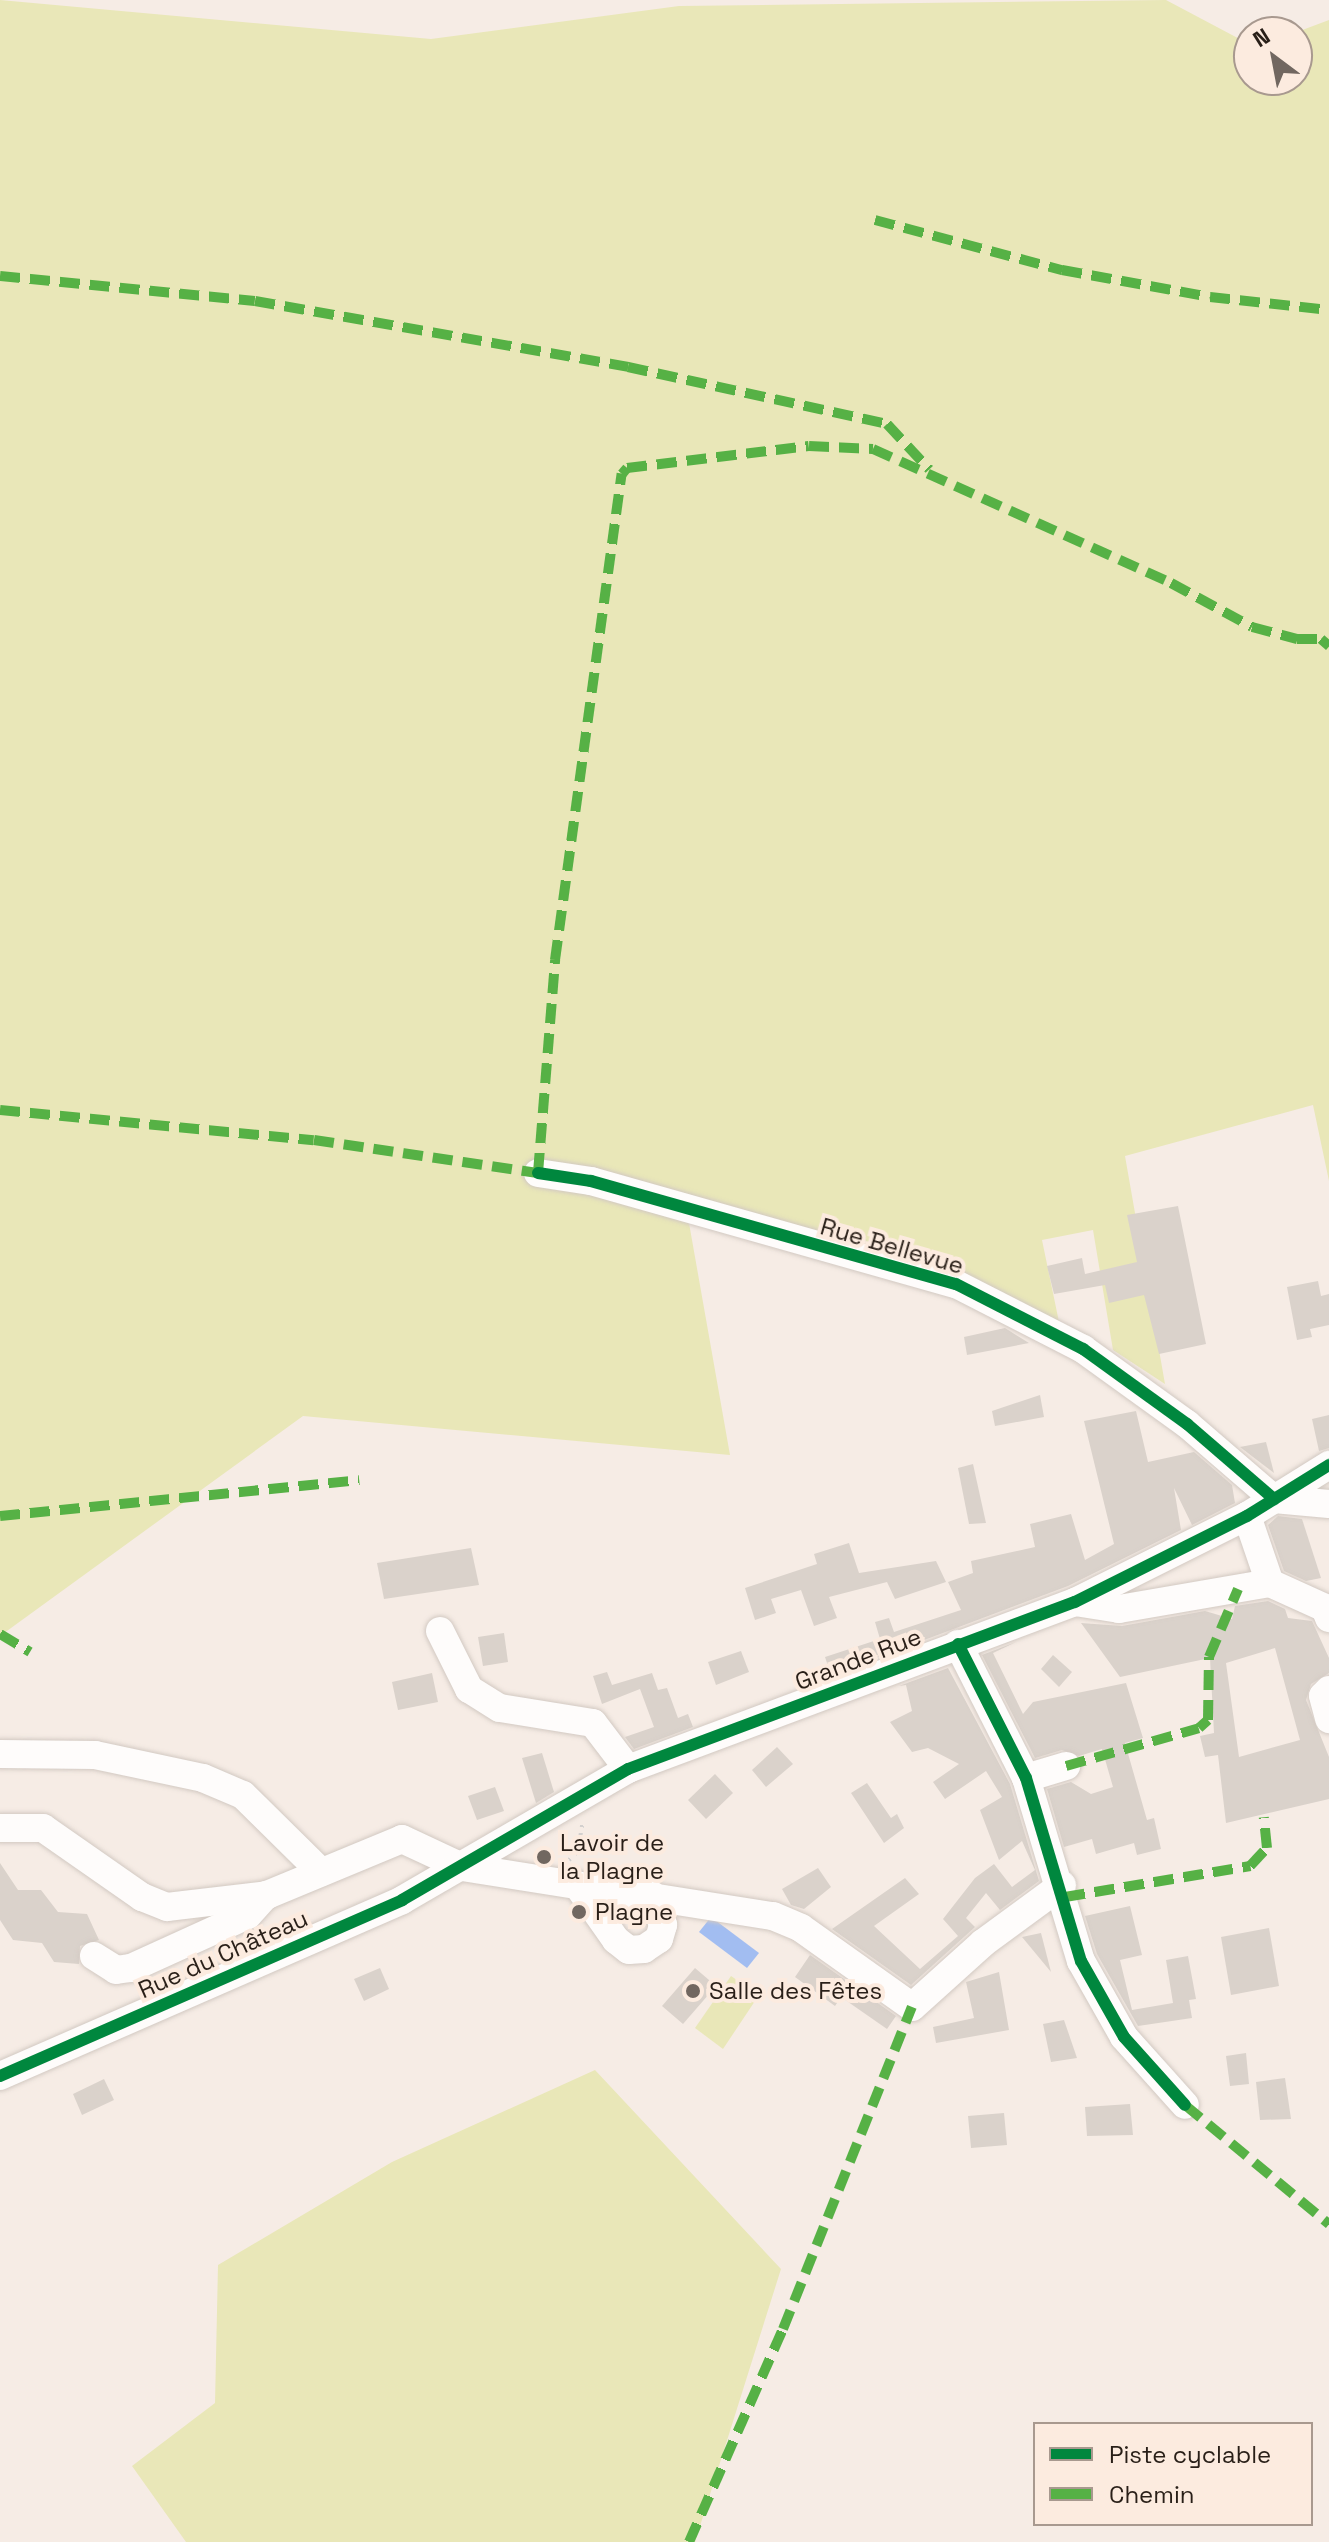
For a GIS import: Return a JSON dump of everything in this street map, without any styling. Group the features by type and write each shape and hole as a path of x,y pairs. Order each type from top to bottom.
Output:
{"street":[{"name":"Rue Bellevue","path":"538,1173 591,1181 956,1284 1083,1349 1187,1424 1274,1499"},
{"name":"Grande Rue","path":"462,1867 628,1769 1075,1602 1252,1528 1274,1499 1329,1465"},
{"path":"1274,1499 1329,1504"},
{"path":"1252,1528 1270,1583"},
{"path":"1238,1589 1252,1528"},
{"path":"1075,1602 1119,1609 1270,1583 1325,1608 1329,1618"},
{"path":"440,1631 469,1689 500,1708 593,1723 628,1769"},
{"path":"958,1644 1026,1778 1062,1885 1081,1961 1124,2037 1185,2105"},
{"path":"1329,1690 1323,1696 1329,1719"},
{"path":"0,1754 95,1755 150,1763 203,1778 243,1795 321,1872"},
{"path":"1026,1778 1066,1766"},
{"path":"0,1828 43,1828 142,1897 167,1907 267,1895 402,1839 462,1867 569,1875 787,1922 912,2007 983,1943 1062,1885"},
{"name":"Rue du Château","path":"0,2076 402,1900 462,1867"},
{"path":"569,1875 616,1940 636,1951 653,1944 662,1932 652,1895"},
{"path":"94,1956 116,1970 131,1968 248,1915 267,1895"}],"path":[{"path":"569,1875 578,1851 587,1805 582,1795"}],"shaded area":[{"path":"0,0 431,39 679,6 1166,0 1233,36 1233,96 1313,96 1313,26 1329,20 1329,1181 1313,1105 1125,1156 1165,1384 1113,1350 1093,1230 1042,1240 1059,1322 689,1223 730,1455 303,1416 0,1636"},
{"path":"731,1976 759,1995 723,2049 695,2028"},
{"path":"595,2070 781,2269 695,2542 186,2542 132,2466 215,2403 218,2265 392,2162"}],"water":[{"path":"711,1917 759,1953 747,1968 699,1932"}],"building":[{"path":"1178,1206 1206,1344 1159,1354 1144,1295 1109,1303 1105,1285 1054,1294 1047,1266 1082,1258 1085,1274 1137,1262 1127,1215"},
{"path":"1318,1281 1321,1296 1329,1294 1329,1325 1310,1329 1312,1337 1297,1340 1287,1287"},
{"path":"1005,1328 1029,1343 967,1355 964,1337"},
{"path":"1040,1395 1044,1417 995,1426 992,1411"},
{"path":"1136,1411 1148,1462 1194,1452 1232,1485 1235,1503 1192,1525 1174,1488 1181,1530 1068,1586 831,1675 825,1657 880,1639 875,1622 889,1618 894,1632 961,1610 948,1582 973,1573 971,1561 1035,1547 1030,1524 1071,1514 1085,1560 1114,1544 1084,1421"},
{"path":"1329,1415 1329,1448 1319,1451 1312,1419"},
{"path":"1266,1442 1274,1473 1240,1447"},
{"path":"973,1464 986,1523 969,1524 958,1468"},
{"path":"1278,1516 1302,1519 1321,1578 1306,1581 1284,1571 1268,1525"},
{"path":"849,1543 859,1573 936,1561 946,1582 895,1599 887,1582 829,1597 837,1618 814,1626 801,1590 771,1599 776,1613 755,1620 745,1588 817,1564 814,1554"},
{"path":"471,1548 479,1585 384,1599 377,1563"},
{"path":"1268,1601 1285,1609 1288,1618 1312,1621 1329,1658 1329,1673 1311,1684 1306,1700 1329,1757 1329,1799 1226,1823 1218,1755 1205,1757 1200,1736 1214,1733 1210,1658 1120,1677 1081,1623 1122,1626 1205,1611 1232,1619 1235,1606","holes":["1275,1648 1300,1740 1239,1757 1226,1663"]},
{"path":"504,1633 508,1662 483,1666 478,1637"},
{"path":"1016,1642 993,1653 1023,1714 1033,1702 1126,1683 1143,1738 1125,1743 1147,1820 1154,1818 1161,1849 1137,1855 1134,1843 1096,1854 1092,1839 1064,1847 1047,1789 1071,1782 1091,1794 1113,1787 1102,1749 1079,1756 1062,1750 1035,1758 982,1655"},
{"path":"741,1651 749,1672 716,1685 708,1662"},
{"path":"1053,1655 1072,1672 1059,1687 1041,1669"},
{"path":"948,1668 1010,1784 1039,1881 1000,1910 986,1893 966,1918 975,1927 911,1985 832,1929 905,1878 919,1894 874,1926 920,1969 958,1936 943,1919 975,1878 994,1864 1012,1887 1035,1870 1022,1841 999,1860 980,1810 1002,1797 986,1771 945,1799 933,1782 959,1764 928,1748 912,1752 890,1722 912,1711 906,1685 899,1686"},
{"path":"607,1672 612,1685 652,1673 658,1690 667,1688 678,1718 688,1714 693,1727 634,1749 625,1737 654,1727 640,1689 602,1704 593,1676"},
{"path":"432,1673 438,1702 398,1710 392,1682"},
{"path":"777,1747 793,1764 766,1787 752,1770"},
{"path":"542,1753 554,1792 536,1803 522,1758"},
{"path":"715,1774 733,1793 706,1819 688,1800"},
{"path":"867,1783 891,1818 897,1814 904,1828 884,1843 851,1793"},
{"path":"495,1787 504,1811 477,1820 468,1796"},
{"path":"0,1863 18,1890 41,1890 58,1912 87,1914 99,1940 80,1946 79,1964 54,1962 42,1943 13,1940 0,1920"},
{"path":"818,1868 831,1887 804,1909 791,1905 782,1889"},
{"path":"1130,1906 1142,1955 1120,1960 1132,2010 1173,2003 1166,1960 1188,1956 1196,1999 1189,2000 1192,2018 1138,2026 1097,1954 1085,1916"},
{"path":"1269,1928 1279,1986 1231,1995 1221,1937"},
{"path":"1041,1933 1051,1972 1022,1937"},
{"path":"810,1955 896,2016 887,2029 841,1997 835,2006 795,1977"},
{"path":"380,1968 389,1989 364,2001 354,1979"},
{"name":"Salle des Fêtes","path":"695,1968 716,1986 683,2024 662,2006"},
{"path":"999,1972 1009,2030 936,2043 933,2027 974,2018 966,1982"},
{"path":"1064,2020 1077,2058 1051,2062 1043,2024"},
{"path":"1246,2053 1249,2084 1230,2086 1226,2056"},
{"path":"1285,2078 1291,2119 1260,2120 1256,2082"},
{"path":"104,2079 114,2100 82,2115 73,2094"},
{"path":"1130,2104 1133,2135 1087,2136 1085,2107"},
{"path":"1004,2113 1007,2145 971,2148 968,2116"}],"marked path":[{"path":"875,220 1062,270 1210,297 1329,310"},
{"path":"0,276 255,301 628,367 887,424 929,469"},
{"path":"0,1110 314,1140 538,1173 555,960 622,474 627,468 809,446 873,449 1171,583 1252,627 1297,639 1321,639 1329,646"},
{"path":"0,1516 359,1480"},
{"path":"1066,1766 1199,1728 1208,1720 1209,1657 1238,1589"},
{"path":"0,1634 30,1652"},
{"path":"1065,1897 1250,1866 1267,1848 1264,1817"},
{"path":"689,2542 783,2329 912,2007"},
{"path":"1185,2105 1329,2224"}],"cycle path":[{"path":"538,1173 591,1181 956,1284 1083,1349 1187,1424 1274,1499"},
{"path":"0,2076 402,1900 628,1769 1075,1602 1247,1516 1329,1465"},
{"path":"958,1644 1026,1778 1081,1961 1124,2037 1185,2105"}],"place":[{"name":"Lavoir de la Plagne","path":"544,1857"},
{"name":"Plagne","path":"579,1912"},
{"name":"Salle des Fêtes","path":"693,1991"}]}
